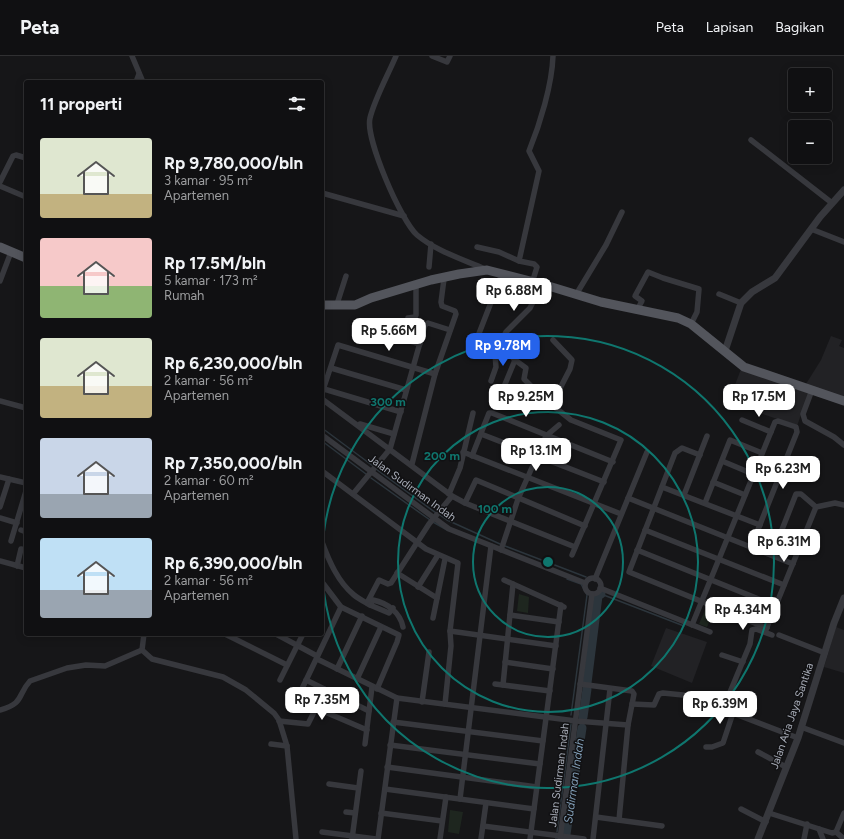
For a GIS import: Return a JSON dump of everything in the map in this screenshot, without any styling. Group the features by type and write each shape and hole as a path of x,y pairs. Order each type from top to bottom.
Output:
{"main road":[{"path":"0,247 24,257"},
{"path":"324,305 355,305 371,298 416,285 459,274 487,270 532,283 542,284 601,302 637,310 666,314 692,324 740,365 751,371 844,401"}],"street":[{"path":"132,56 142,80"},
{"path":"396,56 370,118 370,134 376,155 404,216 416,234 431,244 487,270"},
{"path":"432,56 447,62 450,56"},
{"path":"519,261 539,171 529,151 543,107 553,56"},
{"path":"137,80 139,74"},
{"path":"751,140 832,203"},
{"path":"0,182 13,156 16,155 24,157"},
{"path":"0,186 24,196"},
{"path":"724,351 741,303 752,292 775,278 811,229 844,190"},
{"path":"324,194 404,216"},
{"path":"577,294 606,245 622,212"},
{"path":"811,229 844,242"},
{"path":"429,267 431,244"},
{"path":"477,247 499,252 519,261 534,264 537,267 532,283"},
{"path":"0,280 11,252"},
{"path":"637,310 642,301 635,296 648,272 699,289 699,304 692,324"},
{"path":"475,340 478,336 502,274"},
{"path":"337,304 346,276"},
{"path":"412,464 435,374 456,312 442,306 441,302 444,279"},
{"path":"491,381 496,367 495,354 501,345 506,332 530,308 542,284"},
{"path":"408,318 416,317 416,285"},
{"path":"719,294 741,303"},
{"path":"353,494 390,449 425,325 428,324 450,330"},
{"path":"359,326 420,344"},
{"path":"552,404 570,369 572,360 553,340"},
{"path":"324,388 338,345 435,374"},
{"path":"501,345 514,360 526,368 523,375 524,379 571,420 620,439 613,462 572,555"},
{"path":"503,388 514,360"},
{"path":"331,368 406,390"},
{"path":"812,390 803,414 805,421 834,437 844,445"},
{"path":"324,391 401,412"},
{"path":"0,400 24,407"},
{"path":"324,400 356,422 451,495 465,503 575,547"},
{"path":"369,604 379,580 388,584 391,583 416,542 451,495 474,413"},
{"path":"472,456 489,413 492,413 613,462"},
{"path":"742,420 771,432"},
{"path":"692,625 776,420 796,427 797,429 751,547"},
{"path":"356,422 394,434"},
{"path":"501,550 518,499 546,436 559,425"},
{"path":"480,434 604,482"},
{"path":"684,495 707,436"},
{"name":"Jalan Sudirman Indah","path":"324,437 434,519 449,528 586,583"},
{"path":"705,503 731,440 762,453"},
{"path":"700,455 682,448 678,450 662,486 629,572 701,601 766,630 772,635"},
{"path":"463,452 621,514"},
{"path":"595,579 647,452"},
{"path":"722,461 754,474"},
{"path":"324,472 416,542 445,559 457,562 459,566 450,631 451,646 445,704"},
{"path":"0,477 24,483"},
{"path":"0,508 9,479"},
{"path":"465,503 476,480 585,526"},
{"path":"713,482 745,495"},
{"path":"662,486 760,525"},
{"path":"772,555 796,494 801,494 816,507"},
{"path":"12,541 24,498"},
{"path":"628,498 793,564"},
{"path":"816,507 835,503 844,505"},
{"path":"766,630 816,507"},
{"path":"0,518 17,523"},
{"path":"645,530 784,585"},
{"path":"324,546 342,583 355,596 369,604"},
{"path":"460,799 492,546"},
{"path":"17,566 21,549 24,550"},
{"path":"637,550 776,606"},
{"path":"418,587 438,555"},
{"path":"433,618 445,559"},
{"path":"0,561 24,568"},
{"path":"397,573 437,598"},
{"path":"595,579 600,583 599,591 592,594 587,591 586,583 588,580 595,579"},
{"path":"504,580 562,606 530,836"},
{"path":"503,685 506,639 513,584"},
{"path":"324,587 341,606 396,633 399,638 375,688 369,711 364,744"},
{"path":"600,588 710,632"},
{"name":"Jalan Sudirman Indah","path":"560,838 592,594"},
{"name":"Jalan Aria Jaya Santika","path":"758,839 798,738 834,623 844,598"},
{"path":"369,604 373,600 393,608 402,621 403,628"},
{"path":"299,695 341,606"},
{"path":"337,669 362,616"},
{"path":"510,616 559,622"},
{"path":"357,679 381,626"},
{"path":"723,709 750,644 752,630 766,630"},
{"path":"450,631 556,646"},
{"path":"779,635 825,653"},
{"path":"142,650 144,636"},
{"path":"230,636 287,665"},
{"path":"280,636 337,669 396,698 576,721 606,722 628,725"},
{"path":"280,680 302,636"},
{"path":"0,710 21,699 26,686 30,681 67,668 86,665 105,666 142,650"},
{"path":"142,650 152,659 223,677 246,690 269,707 279,721 287,746 296,839"},
{"path":"422,702 429,652"},
{"path":"722,655 743,662"},
{"path":"505,662 553,669"},
{"path":"306,680 369,711"},
{"path":"495,684 550,691"},
{"path":"580,684 632,691 634,694 628,725 619,820"},
{"path":"594,839 610,689"},
{"path":"279,721 308,724 324,690"},
{"path":"632,704 654,705 659,694 662,693 693,696"},
{"path":"322,832 329,836 377,839 382,813 396,698"},
{"path":"717,706 798,738"},
{"path":"316,708 366,730"},
{"path":"706,747 712,747 723,743 733,713"},
{"path":"393,722 543,741"},
{"path":"801,727 844,743"},
{"path":"271,744 287,746"},
{"path":"390,745 540,764"},
{"path":"758,752 786,767"},
{"path":"387,767 537,786"},
{"path":"352,838 361,771"},
{"path":"329,784 358,788"},
{"path":"385,789 534,809"},
{"path":"440,839 446,797"},
{"path":"481,839 486,803"},
{"path":"741,809 766,822"},
{"path":"346,812 355,813"},
{"path":"382,813 442,821"},
{"path":"769,813 819,829 836,832 844,839"},
{"path":"836,832 844,813"},
{"path":"596,817 662,826"},
{"path":"804,839 807,824"},
{"path":"483,826 530,836 584,839"},
{"path":"819,829 823,839"}],"shaded area":[{"path":"831,336 842,340 839,346 844,348 844,399 806,384 821,360"},
{"path":"741,369 809,392 797,426 760,413 761,410 730,398"},
{"path":"519,594 529,597 528,613 517,611"},
{"path":"705,610 713,613 707,627 699,624"},
{"path":"836,627 844,630 844,673 824,667"},
{"path":"666,628 707,642 692,683 651,666"},
{"path":"450,810 463,812 459,834 448,832"}],"waterway":[{"path":"324,429 373,466"},
{"path":"324,442 366,474"},
{"path":"376,469 436,513"},
{"path":"371,478 430,520"},
{"path":"440,515 447,520 500,544"},
{"path":"433,522 447,530"},
{"path":"505,546 586,577"},
{"path":"567,579 581,584 587,595 571,715"},
{"path":"601,594 684,626"},
{"name":"Sudirman Indah","path":"587,683 598,596 601,594"},
{"name":"Sudirman Indah","path":"583,717 587,689"},
{"path":"557,832 571,724"},
{"name":"Sudirman Indah","path":"566,834 582,728"}]}
